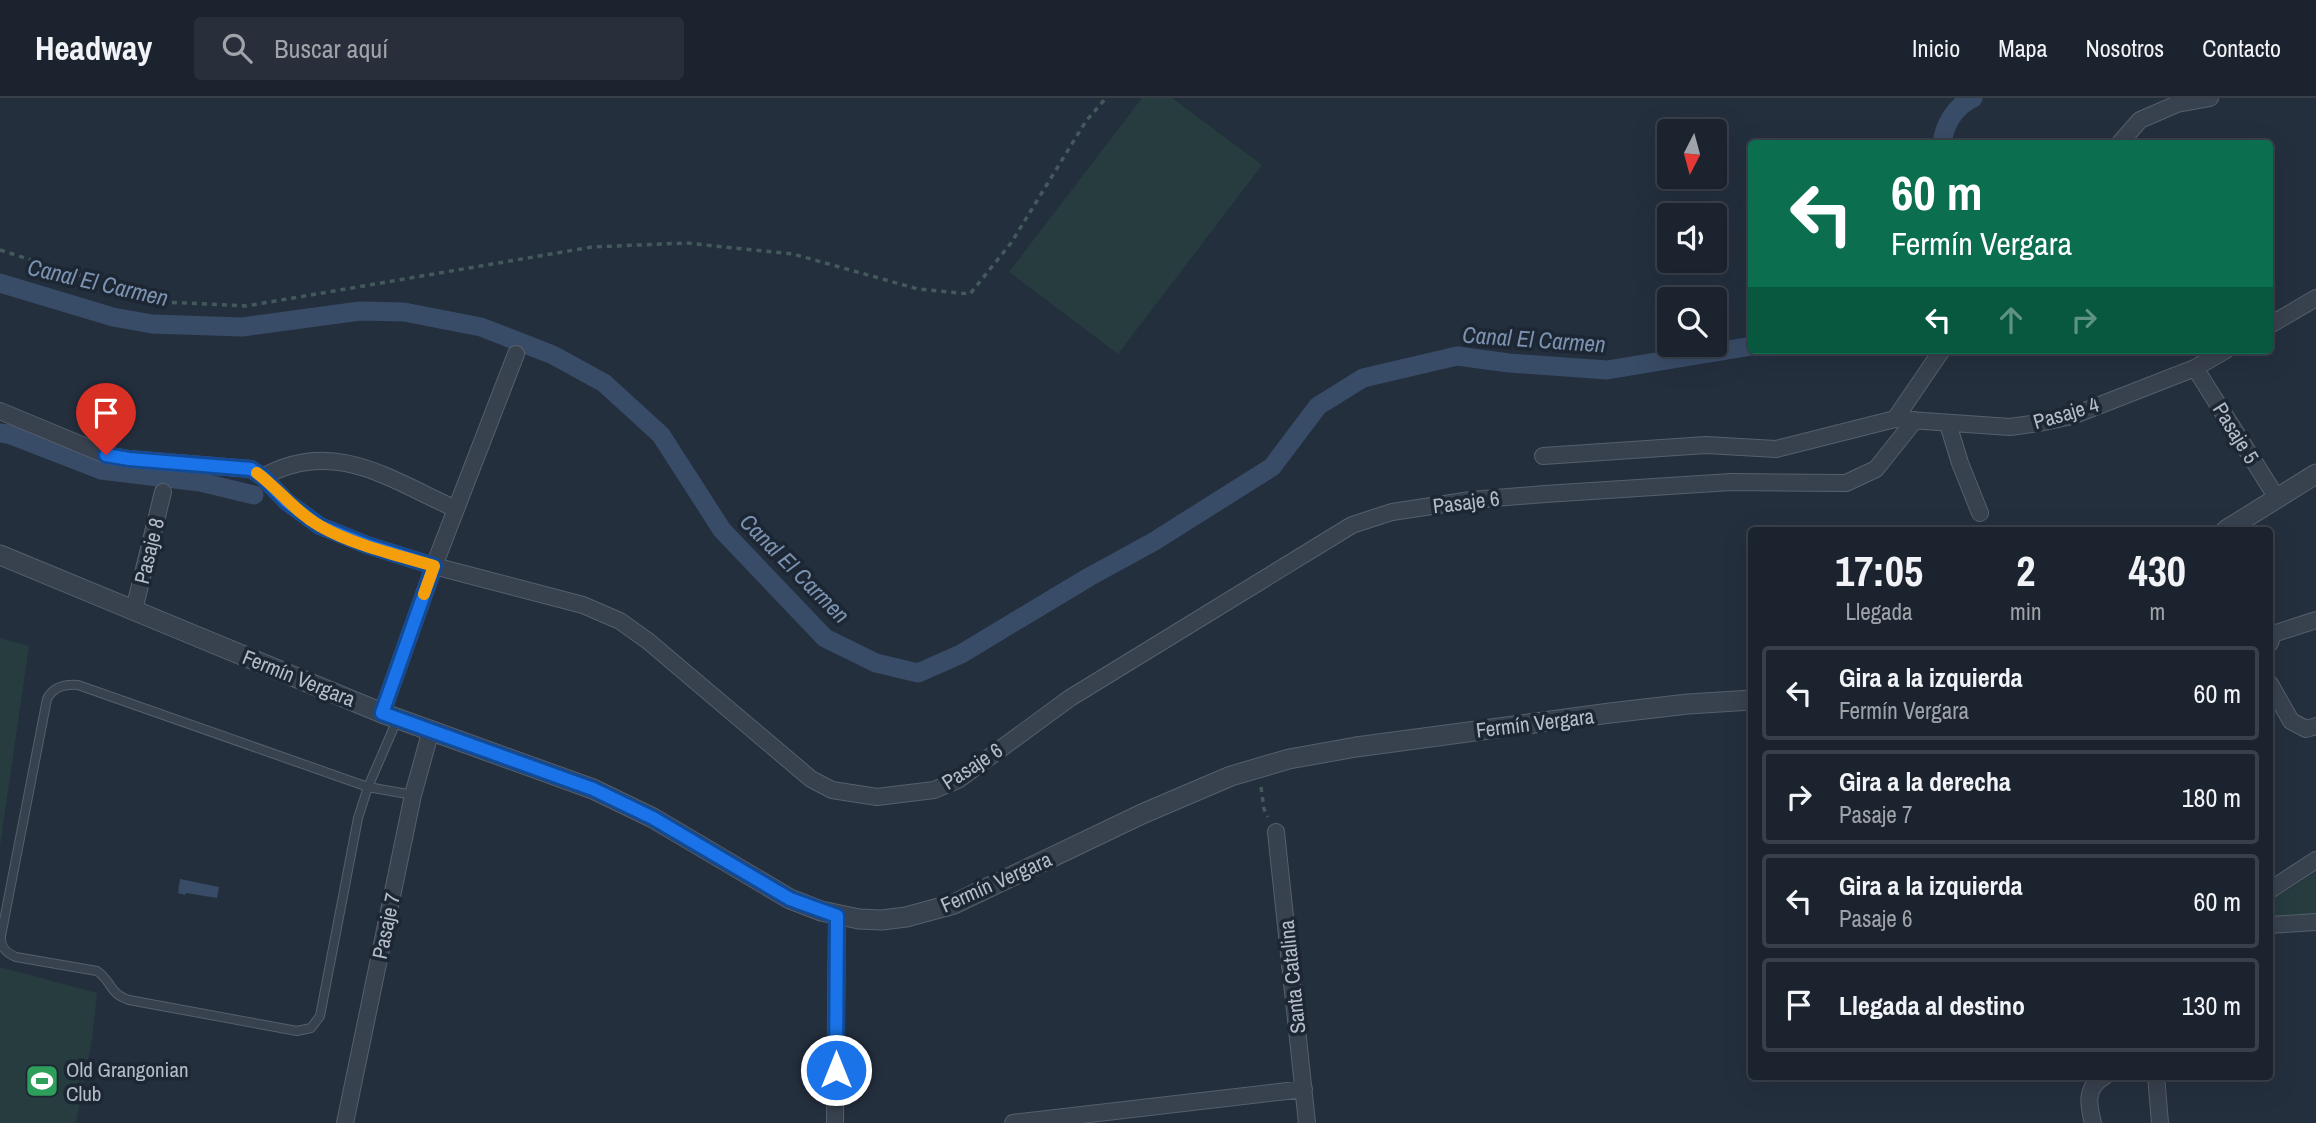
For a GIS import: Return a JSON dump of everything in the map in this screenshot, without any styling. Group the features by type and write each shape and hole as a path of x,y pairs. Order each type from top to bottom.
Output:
{"street":[{"path":"2122,140 2140,120 2177,104 2210,98"},
{"path":"2273,323 2316,298"},
{"path":"390,715 434,566 516,354"},
{"path":"1543,456 1706,445 1776,449 1895,419 1939,354"},
{"name":"Pasaje 4","path":"1895,419 2010,427 2061,419 2195,368 2214,354"},
{"name":"Pasaje 5","path":"2195,368 2277,498"},
{"name":"Pasaje 6","path":"0,411 106,455 251,469 263,477 287,502 320,526 367,545 434,566 583,605 620,621 648,640 811,779 832,790 877,797 934,790 958,780 1070,698 1352,525 1392,512 1471,500 1731,482 1846,483 1876,469 1915,420"},
{"path":"1948,424 1980,513"},
{"path":"263,477 303,462 335,460 366,468 456,509"},
{"path":"2231,527 2316,474"},
{"name":"Pasaje 8","path":"134,610 163,492"},
{"name":"Fermín Vergara","path":"0,555 390,715 593,789 653,818 790,899 837,916 882,920 954,904 1142,814 1219,781 1299,757 1356,747 1688,704 1748,699"},
{"path":"2273,634 2316,620"},
{"path":"2273,689 2291,721 2306,729 2316,726"},
{"name":"Pasaje 7","path":"345,1123 413,794 431,730"},
{"name":"Santa Catalina","path":"1276,832 1307,1123"},
{"path":"2273,888 2316,860"},
{"path":"835,1123 837,916"},
{"path":"2273,925 2316,922"},
{"path":"2093,1123 2089,1092 2098,1080"},
{"path":"2156,1080 2160,1123"},
{"path":"1013,1123 1304,1089"}],"lane":[{"path":"390,715 368,787 358,818 320,1016 311,1028 298,1031 129,1000 117,995 97,971 16,957 7,953 2,946 1,936 47,699 59,687 78,685 368,787 413,794"}],"path":[{"path":"0,250 164,302 246,306 592,247 686,243 793,254 918,289 970,294 1012,243 1086,121 1106,98"},
{"path":"1258,768 1264,808 1276,832"}],"green space":[{"path":"1142,98 1172,98 1262,165 1118,354 1009,272"},
{"path":"0,638 29,646 0,846"},
{"path":"2316,872 2316,914 2273,916 2273,899"},
{"name":"Old Grangonian Club","path":"0,967 97,993 92,1039 76,1123 0,1123"}],"water":[{"path":"180,879 219,887 217,898 178,893"}],"waterway":[{"name":"Canal El Carmen","path":"1943,140 1952,117 1961,106 1973,98"},
{"name":"Canal El Carmen","path":"0,283 113,317 152,324 242,327 360,311 404,312 481,327 553,355 604,383 661,435 722,530 825,638 876,663 918,673 961,654 1153,542 1272,467 1318,406 1363,378 1457,356 1509,363 1607,370 1748,347"},
{"path":"0,433 101,470 200,482 254,495"}],"slow traffic":[{"path":"257,473 287,502 320,526 367,545 434,566 424,594"}],"place":[{"name":"Old Grangonian Club","path":"42,1081"}],"route":[{"path":"106,455 251,469 263,477 287,502 320,526 367,545 434,566 382,713 593,789 653,818 790,899 837,916 836,1070"}]}
